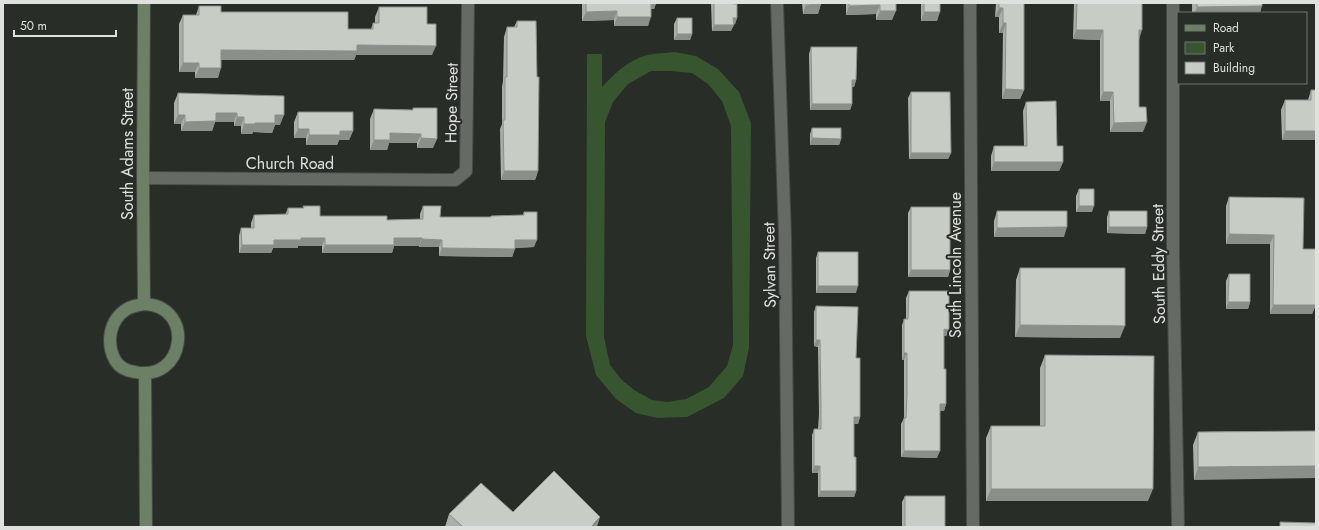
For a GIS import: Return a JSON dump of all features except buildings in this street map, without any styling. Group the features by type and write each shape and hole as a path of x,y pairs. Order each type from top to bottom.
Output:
{"street":[{"name":"South Adams Street","path":"144,3 144,304"},
{"name":"Hope Street","path":"437,180 455,180 466,171 468,3"},
{"name":"Sylvan Street","path":"777,3 785,236 788,527"},
{"name":"South Lincoln Avenue","path":"970,3 973,527"},
{"name":"South Eddy Street","path":"1173,3 1173,238 1178,524"},
{"name":"Church Road","path":"143,178 437,180"},
{"path":"144,304 158,307 168,313 174,319 178,329 179,339 175,355 167,365 157,372 145,373 125,370 117,363 110,348 113,324 120,314 127,309 144,304"},
{"path":"145,373 146,527"}],"green space":[{"path":"675,52 696,56 718,69 739,92 751,123 749,348 743,376 724,398 687,417 657,418 636,413 616,399 596,375 586,336 587,54 602,54 602,87 625,66 638,58 653,54","holes":["651,71 692,73 708,84 722,101 731,126 733,345 727,366 709,387 686,399 667,402 652,400 634,390 621,379 610,365 604,337 605,122 613,102 628,84"]}]}
